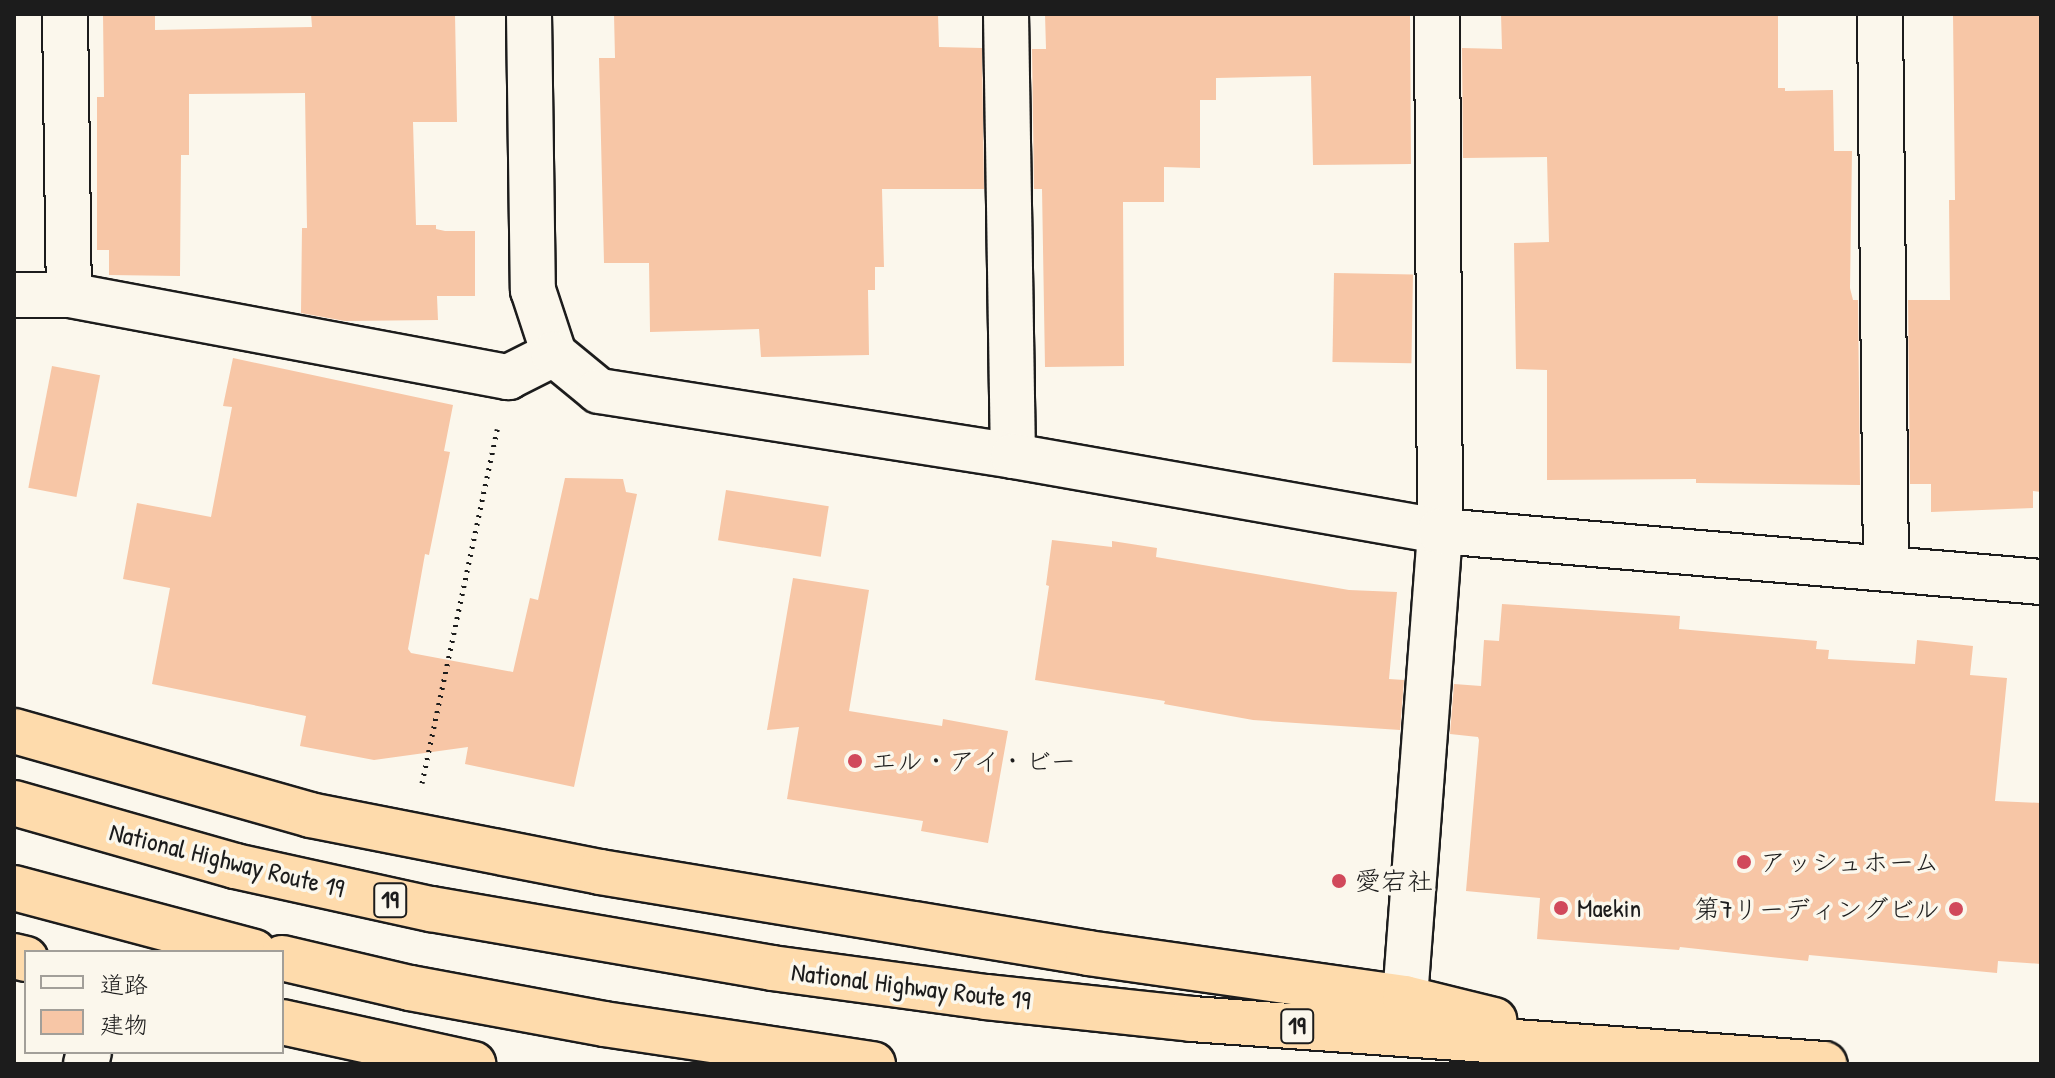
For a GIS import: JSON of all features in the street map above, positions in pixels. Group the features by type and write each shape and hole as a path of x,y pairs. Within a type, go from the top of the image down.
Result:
{"highway":[{"path":"14,731 310,815 785,904 1088,953 1405,998 1612,1049"},
{"name":"National Highway Route 19","path":"14,803 235,866 431,909 619,944 986,997 1192,1019 1824,1064"},
{"path":"14,888 246,950"},
{"path":"284,958 410,988 604,1024 873,1064"},
{"path":"284,1022 473,1064"}],"street":[{"path":"65,14 69,295"},
{"path":"529,14 533,290 554,354 599,391 1013,456 1440,531 2041,582"},
{"path":"1006,14 1013,456"},
{"path":"1405,998 1440,531 1437,14"},
{"path":"1880,14 1886,567"},
{"path":"14,295 69,295 508,377 554,354"}],"path":[{"path":"412,835 508,377"}],"building":[{"path":"103,14 155,14 155,30 312,27 311,14 455,14 457,122 413,122 416,225 436,225 436,229 445,231 475,231 475,296 437,296 438,320 345,321 301,313 302,228 307,228 305,93 189,94 189,155 181,155 180,276 109,275 109,250 97,250 97,97 104,97"},
{"path":"614,14 938,14 939,47 982,48 984,189 882,189 884,267 875,267 875,290 868,290 869,355 761,357 759,329 650,332 649,263 604,263 599,58 615,58"},
{"path":"1045,14 1410,14 1411,164 1313,165 1311,76 1216,78 1216,100 1200,100 1200,168 1164,167 1164,202 1123,202 1124,366 1045,367 1042,189 1034,189 1032,49 1046,49"},
{"path":"1501,14 1778,14 1778,88 1785,88 1785,91 1833,90 1834,151 1852,151 1850,288 1853,300 1858,300 1860,485 1696,483 1696,479 1547,480 1547,370 1516,369 1514,243 1549,242 1547,157 1463,158 1462,48 1502,49"},
{"path":"1953,14 2041,14 2041,492 2033,491 2033,508 1931,512 1931,484 1910,484 1908,300 1950,300 1949,200 1955,200"},
{"path":"1334,273 1413,274 1411,363 1332,362"},
{"path":"233,358 453,405 444,451 450,452 429,555 425,554 408,649 411,653 513,672 530,598 538,600 565,478 623,479 626,492 637,494 574,787 465,764 468,747 374,760 300,746 306,716 152,684 170,588 123,579 137,503 211,517 232,407 223,406"},
{"path":"52,366 100,375 76,497 28,488"},
{"path":"726,490 829,506 821,557 718,540"},
{"path":"1052,540 1112,547 1112,541 1157,548 1156,557 1349,590 1397,592 1389,679 1404,680 1400,730 1253,720 1164,704 1165,701 1035,680 1049,586 1046,585"},
{"path":"793,578 869,590 849,711 942,726 943,719 1008,731 988,843 921,831 923,821 787,799 799,727 767,730"},
{"path":"1502,604 1680,616 1679,629 1817,641 1816,649 1829,650 1828,659 1915,664 1917,640 1973,646 1970,675 2007,678 1995,801 2041,803 2041,964 1998,961 1997,973 1809,955 1808,961 1680,947 1679,950 1537,939 1540,898 1466,891 1479,740 1478,737 1450,734 1454,684 1481,686 1484,640 1499,641"}],"place":[{"name":"エル・アイ・ビー","path":"855,761"},
{"name":"アッシュホーム","path":"1744,862"},
{"name":"愛宕社","path":"1339,881"},
{"name":"Maekin","path":"1561,908"},
{"name":"第7リーディングビル","path":"1956,909"}]}
